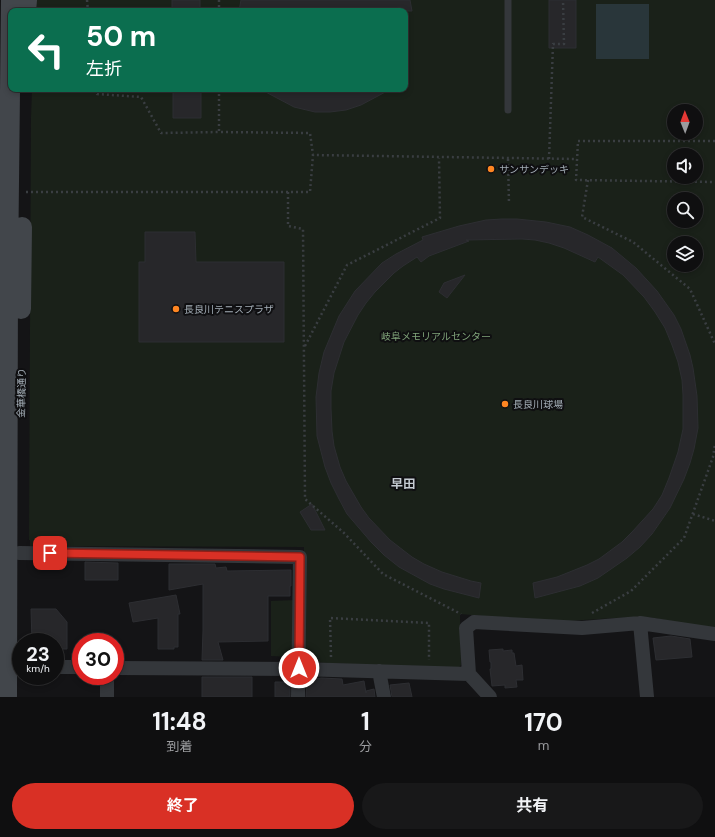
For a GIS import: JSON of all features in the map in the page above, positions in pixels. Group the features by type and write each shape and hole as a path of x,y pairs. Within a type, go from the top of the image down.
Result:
{"street":[{"name":"金華橋通り","path":"7,697 12,666 4,502 4,273 9,92"},
{"name":"金華橋通り","path":"14,633 19,553 24,92"},
{"path":"19,553 300,557 298,697"},
{"path":"490,697 469,674 466,628 474,622 582,628 640,623 715,634"},
{"path":"640,623 647,697"},
{"path":"124,668 299,668 469,674"},
{"path":"379,671 384,697"},
{"name":"金華橋通り","path":"16,685 19,697"},
{"path":"107,685 107,697"}],"lane":[{"path":"508,0 508,110"}],"path":[{"path":"550,159 553,44 564,44 563,0"},
{"path":"23,192 310,192 313,156 310,133 161,133 140,97 97,94 97,92"},
{"path":"219,92 219,132"},
{"path":"715,141 578,141 576,180 715,182"},
{"path":"313,156 577,159"},
{"path":"304,348 348,265 440,218 439,158"},
{"path":"508,158 509,204"},
{"path":"588,180 582,217 633,242 690,289 715,344"},
{"path":"288,192 288,226 303,229 305,499 344,533 383,574 460,614 468,614"},
{"path":"591,613 630,591 684,538 713,458 715,444"},
{"path":"693,514 715,521"},
{"path":"331,669 330,618 429,623 429,672"}],"green space":[{"name":"岐阜メモリアルセンター","path":"36,0 715,0 715,629 648,617 553,622 460,614 461,665 457,669 307,662 304,651 304,547 30,546 32,92 408,92 408,8 36,8"},
{"path":"296,600 295,653 291,657 271,656 271,601"}],"shaded area":[{"path":"596,4 649,4 649,59 596,59"}],"building":[{"path":"172,0 200,0 200,8 172,8"},
{"path":"241,0 410,0 412,11 408,11 408,8 240,8"},
{"path":"549,0 576,0 576,48 549,48"},
{"path":"173,92 201,92 201,118 173,118"},
{"path":"266,92 385,92 361,105 346,110 315,112 294,107"},
{"path":"502,219 546,222 570,227 612,248 636,268 657,291 674,315 681,329 690,355 697,396 698,428 690,463 670,508 652,534 627,558 598,578 580,586 535,598 533,583 557,577 599,559 622,542 632,532 653,509 662,495 678,452 683,429 683,395 682,380 678,362 665,328 655,312 644,297 623,275 598,257 595,262 549,243 522,239 466,240 469,241 429,256 421,262 417,257 394,273 366,303 344,342 334,373 331,391 331,408 334,446 346,481 369,518 390,540 412,557 424,564 442,572 481,583 479,598 430,584 399,567 371,542 347,514 339,499 325,467 317,436 316,397 319,373 324,352 339,316 355,291 382,263 423,240 422,237 459,226 486,220"},
{"path":"145,232 195,232 196,262 284,262 284,342 139,342 139,262 145,262"},
{"path":"465,275 447,298 439,292 444,283"},
{"path":"312,504 325,530 311,530 300,512"},
{"path":"85,562 118,563 118,580 85,580"},
{"path":"169,564 215,564 216,568 226,567 227,571 291,570 290,596 268,596 268,641 218,642 223,660 202,660 203,584 169,590"},
{"path":"176,595 180,614 178,614 178,647 174,647 174,649 158,649 158,618 133,622 129,603"},
{"path":"31,609 56,609 67,622 67,649 64,649 64,633 32,633"},
{"path":"671,636 690,639 692,657 656,660 653,638"},
{"path":"503,649 503,651 512,650 512,653 514,653 516,666 522,665 523,680 516,680 517,687 505,688 505,685 492,686 489,650"},
{"path":"202,677 252,677 252,697 202,697"},
{"path":"321,678 342,679 343,685 364,681 366,693 366,691 374,689 375,697 306,697 307,681"},
{"path":"275,682 290,682 290,697 275,697"},
{"path":"409,683 412,697 392,697 390,685"}],"place":[{"name":"サンサンデッキ","path":"491,169"},
{"name":"長良川テニスプラザ","path":"176,309"},
{"name":"長良川球場","path":"505,404"}],"district":[{"name":"早田","path":"403,484"}],"route":[{"path":"50,553 300,557 299,668"}]}
